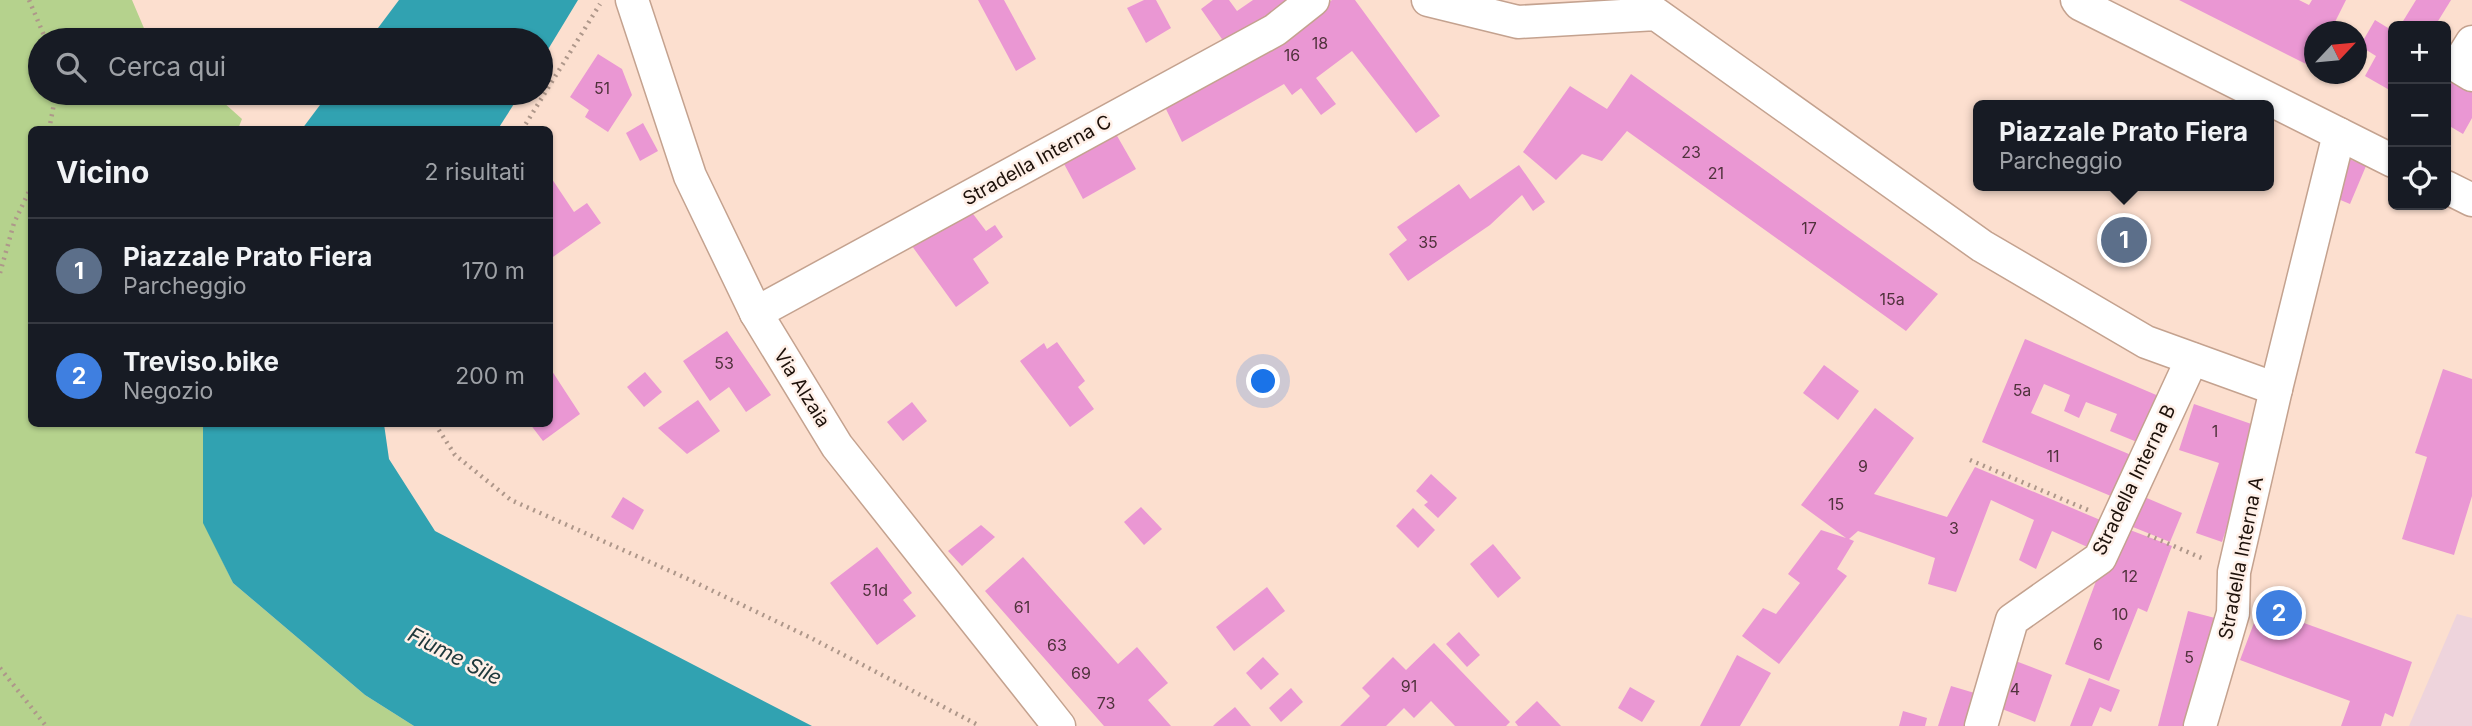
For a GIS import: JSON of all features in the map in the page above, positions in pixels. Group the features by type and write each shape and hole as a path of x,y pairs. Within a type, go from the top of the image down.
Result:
{"street":[{"name":"Via Alzaia","path":"632,0 690,176 756,313 837,446 1059,726"},
{"name":"Stradella Interna C","path":"756,313 1275,30 1313,0"},
{"path":"1429,0 1518,22 1656,14 1982,246 2146,342 2276,389"},
{"path":"2077,0 2080,4 2271,100"},
{"path":"2472,42 2457,66 2472,75"},
{"path":"2274,101 2388,158"},
{"name":"Stradella Interna A","path":"2200,726 2233,614 2234,572 2339,134"},
{"path":"2451,190 2472,200"},
{"name":"Stradella Interna B","path":"1981,726 2012,620 2100,558 2192,359"}],"path":[{"path":"29,0 41,28"},
{"path":"553,80 602,0"},
{"path":"50,126 54,105"},
{"path":"524,126 537,105"},
{"path":"0,273 14,223 28,193"},
{"path":"437,427 456,455 511,500 688,579 811,638 980,726"},
{"path":"0,668 46,726"}],"shaded area":[{"path":"2457,614 2472,618 2472,726 2409,726"}],"green space":[{"path":"0,0 132,0 144,28 28,28 28,105 226,105 242,119 239,126 28,126 28,427 203,427 204,523 233,583 365,695 414,726 0,726"}],"water":[{"path":"399,0 578,0 553,41 553,28 378,28"},
{"path":"320,105 513,105 500,126 304,126"},
{"name":"Fiume Sile","path":"203,427 384,427 389,459 435,531 812,726 414,726 365,695 233,583 203,523"}],"building":[{"path":"978,0 1004,0 1036,59 1016,71"},
{"path":"1144,0 1156,0 1171,28 1146,43 1127,8"},
{"path":"1213,0 1229,0 1237,11 1253,0 1304,0 1231,52 1201,9"},
{"path":"1332,0 1355,0 1440,116 1416,133 1352,51 1316,78 1336,104 1321,115 1301,88 1292,95 1284,84 1182,142 1164,105 1269,46"},
{"path":"2179,0 2299,0 2309,5 2312,0 2346,0 2336,21 2304,21 2304,63"},
{"path":"2416,0 2451,0 2438,21 2403,21"},
{"path":"2375,20 2388,28 2388,89 2367,77 2376,56 2367,50 2367,34"},
{"path":"598,54 622,69 632,95 608,132 585,117 589,110 570,97"},
{"path":"2451,73 2472,85 2472,118 2463,134 2451,127"},
{"path":"1631,74 1938,294 1906,331 1627,131 1602,161 1582,154 1556,180 1523,152 1570,86 1607,109"},
{"path":"643,123 658,151 640,161 626,133"},
{"path":"1116,134 1136,169 1083,199 1063,162"},
{"path":"2347,158 2366,166 2350,204 2331,196"},
{"path":"1519,165 1545,202 1533,211 1522,195 1490,225 1408,281 1389,254 1407,240 1397,227 1459,184 1470,199"},
{"path":"553,180 574,212 587,203 601,223 553,257"},
{"path":"967,206 986,231 995,225 1003,237 973,259 989,283 956,307 912,246"},
{"path":"727,331 771,395 746,412 729,387 710,401 683,361"},
{"path":"2025,339 2161,397 2142,444 2110,431 2117,414 2086,402 2079,418 2064,411 2070,395 2044,384 2031,413 2136,457 2118,499 1982,442"},
{"path":"1057,342 1085,381 1078,387 1094,409 1070,427 1020,361 1044,343 1047,349"},
{"path":"1824,365 1859,391 1838,420 1803,393"},
{"path":"2443,369 2472,379 2472,496 2454,555 2402,539 2427,457 2415,453"},
{"path":"645,372 662,392 644,407 627,387"},
{"path":"553,373 580,414 543,441 532,427 553,427"},
{"path":"698,400 720,431 687,454 658,428"},
{"path":"912,402 927,421 903,441 887,422"},
{"path":"2194,404 2260,427 2222,542 2196,533 2219,463 2179,450"},
{"path":"1875,408 1914,438 1874,494 1947,517 1975,467 2105,522 2094,550 2052,531 2036,569 2019,560 2034,520 1991,500 1956,592 1928,584 1935,558 1858,531 1849,539 1854,541 1837,569 1847,576 1779,664 1742,636 1763,608 1776,614 1800,583 1788,574 1821,530 1846,538 1801,505"},
{"path":"1431,474 1457,498 1438,518 1424,505 1428,502 1416,491"},
{"path":"2135,493 2182,513 2170,542 2123,523"},
{"path":"623,497 644,510 633,530 611,517"},
{"path":"1141,507 1162,529 1144,545 1124,522"},
{"path":"1413,508 1435,530 1418,548 1396,526"},
{"path":"981,525 995,537 962,566 948,551"},
{"path":"2117,525 2172,546 2147,612 2138,608 2109,681 2065,664"},
{"path":"1493,544 1521,578 1498,598 1470,564"},
{"path":"877,547 912,593 903,600 916,616 877,645 830,583"},
{"path":"1023,557 1118,664 1137,647 1168,683 1148,700 1171,726 1104,726 985,591"},
{"path":"1267,587 1285,611 1234,651 1216,627"},
{"path":"2260,607 2412,662 2393,717 2385,713 2381,726 2341,726 2350,701 2240,660"},
{"path":"2188,611 2215,618 2186,726 2158,726"},
{"path":"1459,632 1480,655 1467,667 1446,644"},
{"path":"1434,643 1510,722 1506,726 1455,726 1431,701 1414,718 1404,708 1386,726 1340,726 1370,696 1362,688 1393,657 1406,670"},
{"path":"1737,655 1771,673 1740,726 1700,726"},
{"path":"1263,657 1279,674 1261,690 1246,673"},
{"path":"2013,660 2052,675 2035,722 1997,707"},
{"path":"2089,678 2120,690 2111,712 2100,707 2092,726 2070,726"},
{"path":"1951,686 1978,694 1969,726 1938,726"},
{"path":"1630,687 1655,701 1642,722 1618,708"},
{"path":"1291,688 1303,702 1281,722 1269,708"},
{"path":"1537,701 1561,726 1518,726 1515,722"},
{"path":"1235,707 1251,726 1213,726 1216,723"},
{"path":"1903,711 1927,718 1925,726 1899,726"}],"place":[{"name":"Piazzale Prato Fiera","path":"2124,240"},
{"name":"Treviso.bike","path":"2279,613"}]}
